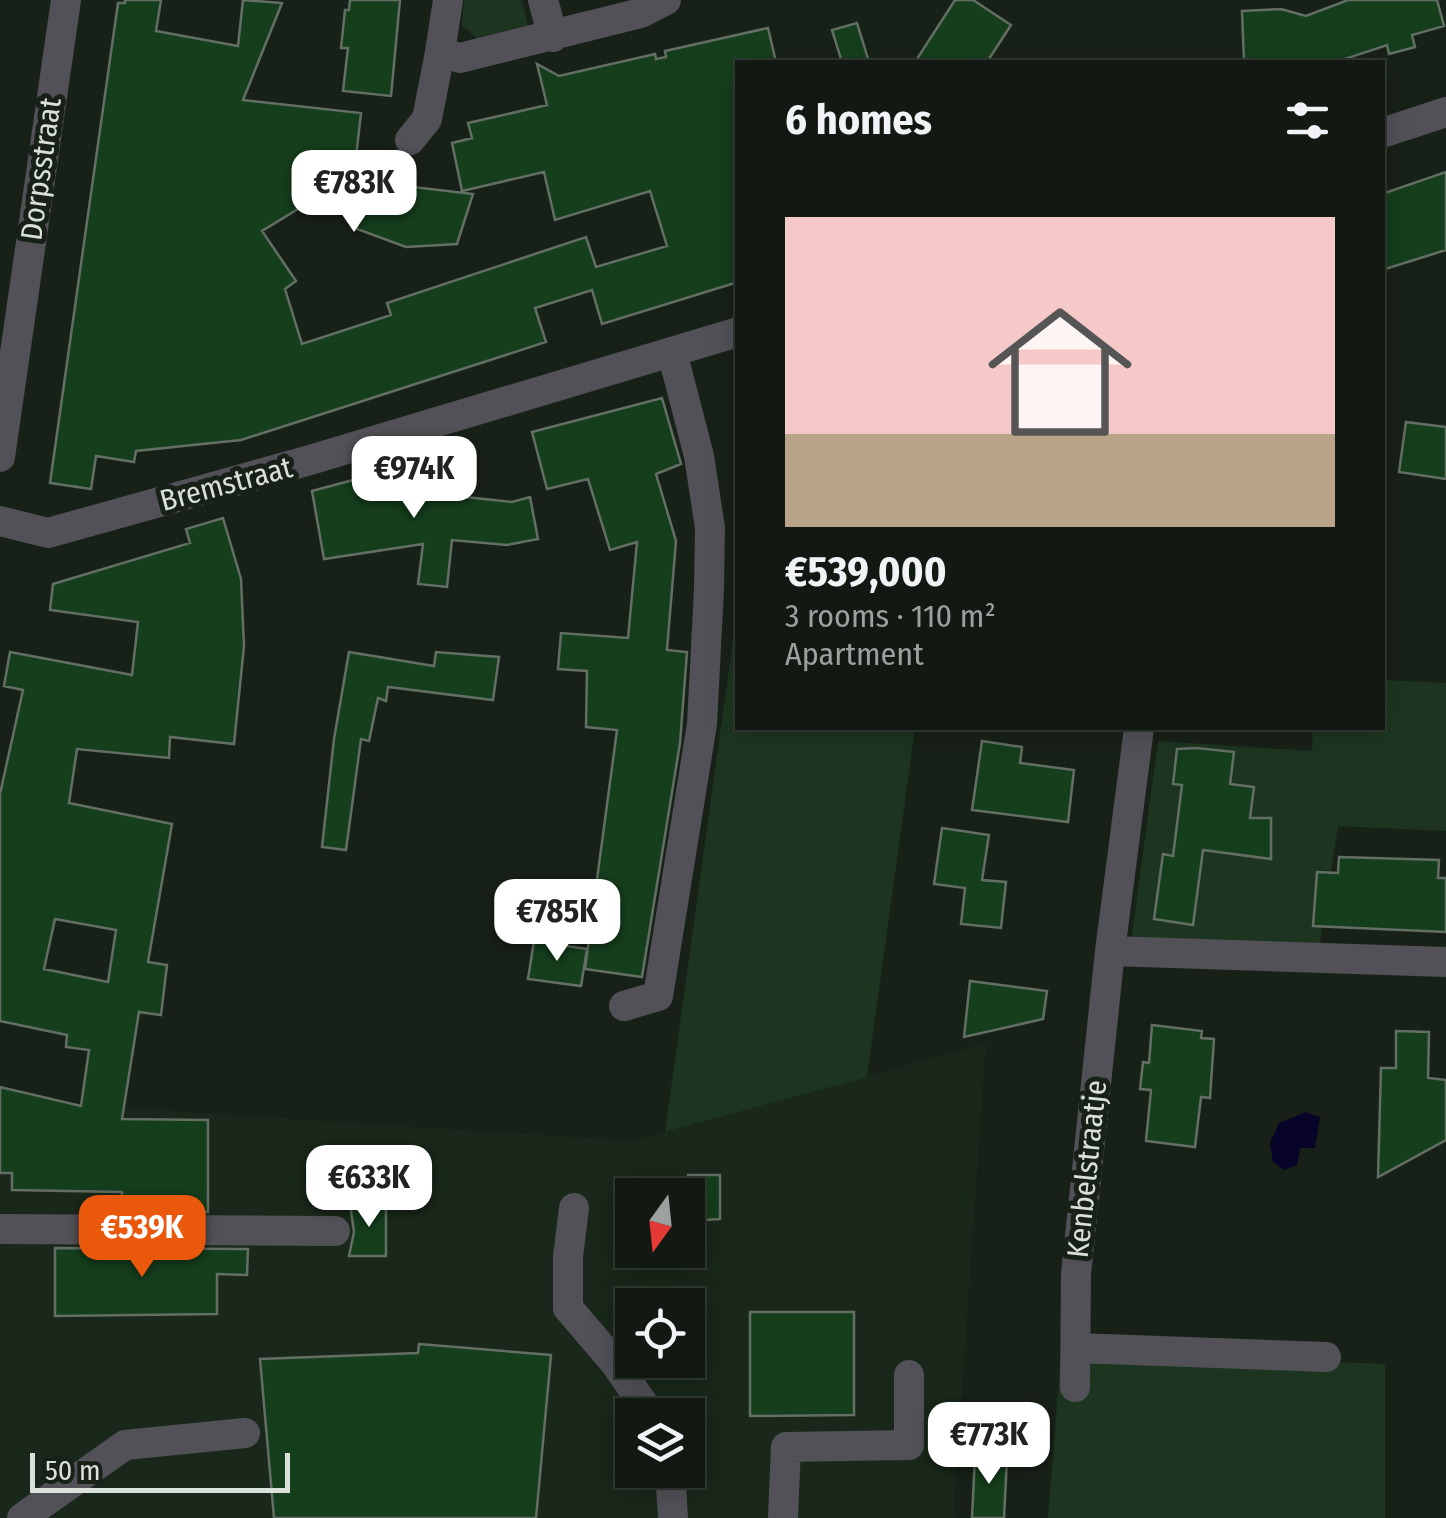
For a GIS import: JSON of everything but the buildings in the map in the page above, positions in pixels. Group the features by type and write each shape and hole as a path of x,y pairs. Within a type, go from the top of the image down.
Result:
{"street":[{"name":"Dorpsstraat","path":"0,457 66,0"},
{"path":"410,140 426,119 448,0"},
{"path":"542,0 553,37"},
{"path":"440,52 460,58 553,37 641,13 666,0"},
{"path":"1385,132 1446,112"},
{"name":"Bremstraat","path":"0,521 48,533 329,455 735,333"},
{"path":"624,1006 658,996 702,724 710,528 699,456 672,352"},
{"name":"Kenbelstraatje","path":"1075,1387 1076,1274 1110,951 1139,730"},
{"path":"1110,951 1446,962"},
{"path":"574,1208 568,1257 568,1308 639,1398"},
{"path":"0,1228 335,1231"},
{"path":"1076,1348 1326,1357"},
{"path":"783,1518 786,1447 909,1445 909,1374"},
{"path":"22,1518 125,1444 245,1433"},
{"path":"671,1488 672,1518"}],"shaded area":[{"path":"464,0 522,0 528,27 478,39 462,26"},
{"path":"735,625 735,730 915,730 867,1077 665,1132"},
{"path":"1385,680 1446,683 1446,831 1338,826 1319,949 1131,942 1158,741 1312,751 1313,730 1385,730"},
{"path":"986,1043 953,1518 0,1518 0,1100 634,1141"},
{"path":"1306,1112 1320,1117 1315,1148 1300,1148 1297,1165 1284,1170 1273,1162 1270,1143 1279,1123"},
{"path":"1061,1351 1385,1364 1385,1518 1048,1518"}]}
